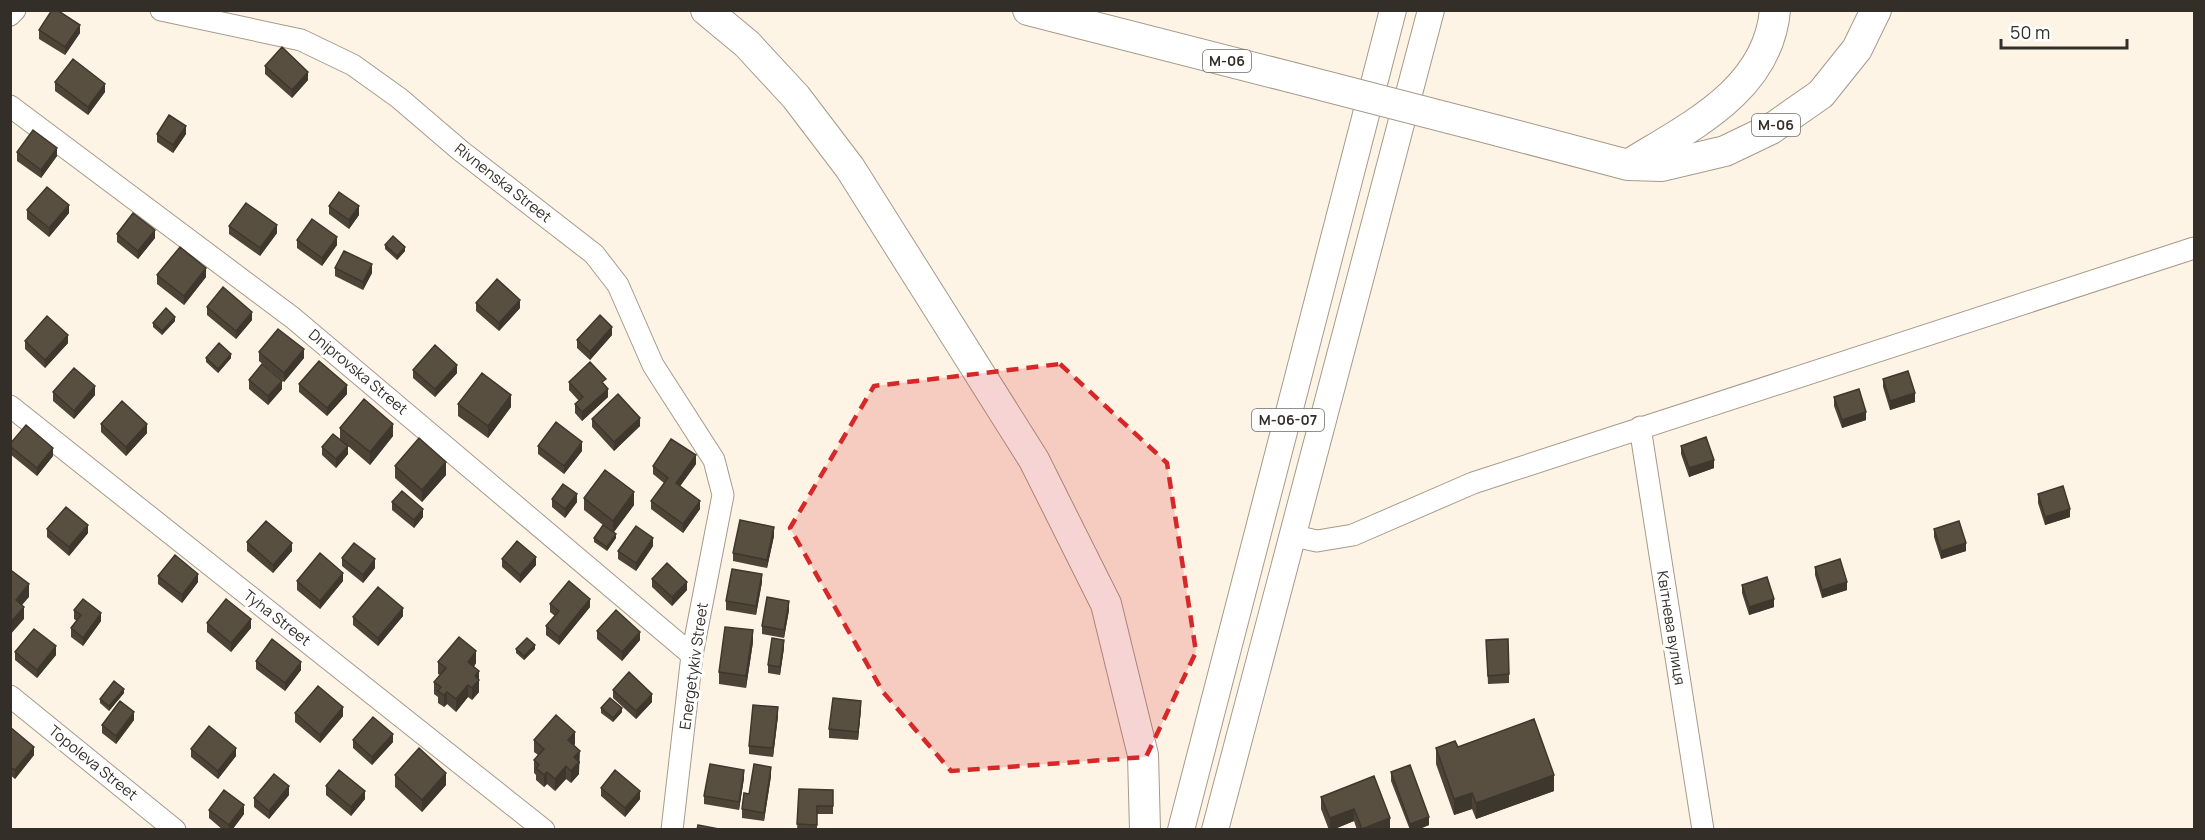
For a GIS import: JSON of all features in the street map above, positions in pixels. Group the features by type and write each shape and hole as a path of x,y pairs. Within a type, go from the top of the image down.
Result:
{"highway":[{"path":"706,10 747,44 796,97 850,168 1034,460 1106,604 1143,755 1145,830"},
{"name":"М-06","path":"1028,10 1628,165 1662,166 1725,151 1771,129 1821,94 1857,49 1876,10"},
{"path":"1628,165 1705,118 1740,88 1761,58 1775,10"}],"main road":[{"name":"М-06-07","path":"1181,830 1393,10"},
{"name":"М-06-07","path":"1215,830 1431,10"}],"street":[{"path":"10,15 15,10"},
{"name":"Rivnenska Street","path":"161,10 301,40 353,65 399,98 461,151 594,254 618,285 653,365 714,460 723,499"},
{"name":"Dniprovska Street","path":"10,106 293,318 692,655"},
{"path":"1294,536 1317,541 1353,535 1473,483 2194,248"},
{"name":"Tyha Street","path":"10,406 544,830"},
{"name":"Квітнева вулиця","path":"1640,427 1703,830"},
{"name":"Energetykiv Street","path":"672,830 692,655 723,499"},
{"name":"Topoleva Street","path":"10,696 175,830"}],"highlighted area":[{"path":"1060,364 1167,463 1196,652 1146,757 951,771 883,692 790,528 874,386"}],"building":[{"path":"52,10 57,10 80,25 65,47 39,30"},
{"path":"282,47 308,72 292,90 265,66"},
{"path":"73,59 105,84 88,107 55,82"},
{"path":"169,115 186,126 173,145 157,134"},
{"path":"33,130 57,148 41,170 17,152"},
{"path":"47,187 69,205 49,228 27,210"},
{"path":"339,192 359,206 349,220 329,206"},
{"path":"246,203 277,225 260,248 229,226"},
{"path":"133,213 155,230 138,251 117,234"},
{"path":"312,219 337,237 322,258 297,240"},
{"path":"393,236 405,247 397,256 385,245"},
{"path":"180,247 206,268 184,296 157,275"},
{"path":"344,251 372,264 363,282 335,268"},
{"path":"497,279 520,300 499,323 476,303"},
{"path":"223,287 252,312 236,331 207,307"},
{"path":"166,308 175,317 162,331 153,323"},
{"path":"600,315 612,327 590,352 577,340"},
{"path":"47,316 68,335 45,360 25,341"},
{"path":"278,329 304,349 284,373 259,352"},
{"path":"219,343 231,354 218,369 206,358"},
{"path":"435,345 457,365 435,389 413,370"},
{"path":"319,361 347,385 327,408 299,384"},
{"path":"590,362 606,379 602,382 608,389 582,412 575,404 583,397 569,382"},
{"path":"262,364 282,381 268,396 249,380"},
{"path":"74,368 95,386 74,411 53,392"},
{"path":"1908,371 1915,393 1890,401 1883,379"},
{"path":"482,373 511,395 488,426 458,404"},
{"path":"1859,389 1866,412 1842,420 1834,397"},
{"path":"618,394 640,418 614,442 592,419"},
{"path":"364,399 393,424 370,452 340,428"},
{"path":"122,401 147,424 126,447 101,424"},
{"path":"556,422 582,442 564,466 538,446"},
{"path":"26,425 53,448 37,468 10,446"},
{"path":"333,434 348,446 336,459 322,447"},
{"path":"1706,437 1714,460 1689,468 1681,446"},
{"path":"419,438 446,462 422,490 395,466"},
{"path":"671,439 696,455 676,483 700,501 683,524 651,501 668,478 653,466"},
{"path":"605,470 634,492 613,521 584,498"},
{"path":"563,484 577,494 565,509 552,499"},
{"path":"2063,486 2070,509 2045,517 2038,494"},
{"path":"402,491 423,509 414,520 392,502"},
{"path":"66,507 88,525 69,547 47,529"},
{"path":"740,520 774,527 767,560 733,553"},
{"path":"266,521 292,543 273,565 247,542"},
{"path":"1959,521 1966,543 1941,551 1934,529"},
{"path":"603,525 616,534 607,547 594,538"},
{"path":"636,526 653,538 636,563 618,551"},
{"path":"517,541 536,557 520,575 502,559"},
{"path":"354,543 375,559 363,575 342,558"},
{"path":"320,553 343,573 320,601 297,581"},
{"path":"175,555 198,574 182,595 158,576"},
{"path":"1840,559 1847,582 1822,590 1815,567"},
{"path":"667,563 687,582 672,597 652,579"},
{"path":"732,569 762,574 756,606 726,601"},
{"path":"12,571 29,584 16,600 24,607 10,623 10,573"},
{"path":"1767,577 1774,599 1749,607 1742,585"},
{"path":"569,581 590,599 559,637 546,626 559,611 550,604"},
{"path":"378,587 403,608 378,638 353,617"},
{"path":"767,597 789,601 784,630 762,626"},
{"path":"83,599 101,613 83,638 71,628 81,615 74,610"},
{"path":"226,599 251,619 231,643 207,623"},
{"path":"616,610 640,632 622,652 597,631"},
{"path":"725,627 753,630 746,676 719,672"},
{"path":"34,629 56,646 37,670 15,652"},
{"path":"459,637 476,651 468,662 479,671 475,676 479,680 472,688 468,685 456,699 447,692 444,695 438,691 441,687 434,682 446,668 438,662"},
{"path":"527,638 535,645 524,656 516,649"},
{"path":"772,638 784,640 780,667 768,665"},
{"path":"272,639 301,662 285,683 256,661"},
{"path":"1508,639 1509,674 1488,676 1486,640"},
{"path":"629,672 652,694 636,711 613,690"},
{"path":"114,681 124,689 109,706 100,699"},
{"path":"318,686 343,707 320,735 295,713"},
{"path":"610,698 622,708 613,718 601,708"},
{"path":"833,698 861,701 858,732 829,729"},
{"path":"120,701 134,712 116,736 102,725"},
{"path":"753,705 778,707 773,748 749,746"},
{"path":"556,715 575,732 568,740 580,751 574,757 579,762 571,771 566,766 555,779 547,772 544,775 536,768 539,765 534,760 544,749 534,740"},
{"path":"373,717 393,734 372,757 353,740"},
{"path":"1534,719 1554,775 1476,803 1472,793 1454,799 1436,748 1455,741 1458,747"},
{"path":"209,726 236,748 218,771 191,749"},
{"path":"10,727 34,747 15,770 10,767"},
{"path":"419,748 446,773 422,800 395,775"},
{"path":"710,764 744,770 739,802 704,796"},
{"path":"754,764 771,767 764,813 742,809 744,793 749,794"},
{"path":"1410,765 1429,817 1410,824 1391,772"},
{"path":"339,770 365,791 351,807 326,786"},
{"path":"615,770 640,791 625,808 601,788"},
{"path":"274,774 289,786 269,811 254,798"},
{"path":"1374,776 1390,818 1362,829 1354,809 1330,818 1321,797"},
{"path":"799,789 833,790 833,806 817,806 817,825 797,824"},
{"path":"224,790 244,805 229,825 209,810"},
{"path":"698,825 724,830 697,830"}]}
